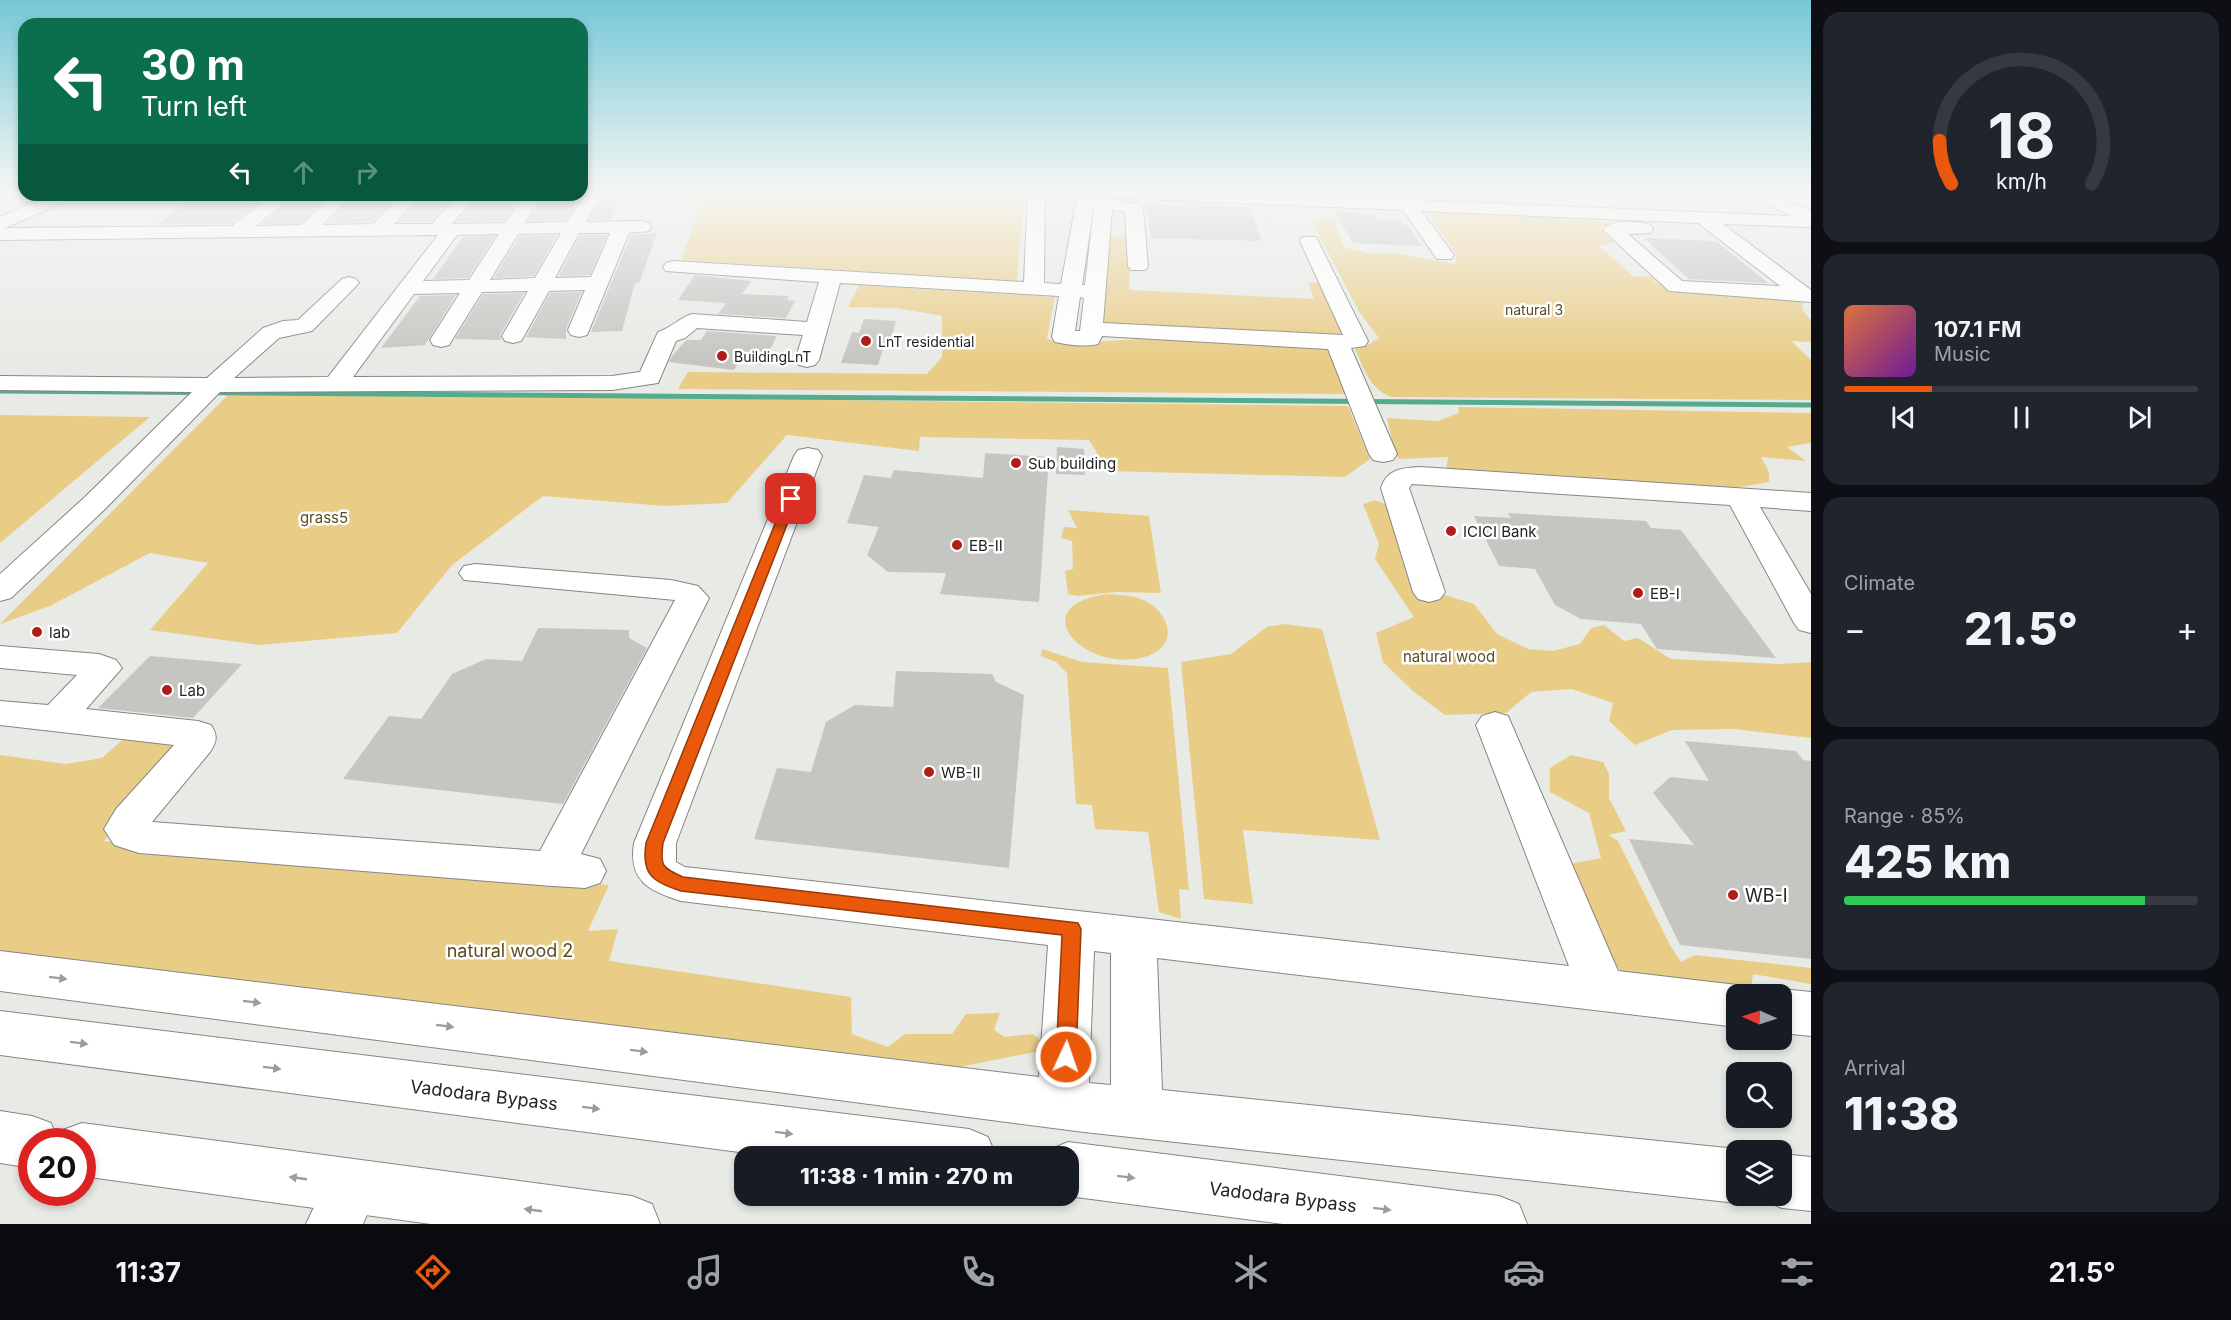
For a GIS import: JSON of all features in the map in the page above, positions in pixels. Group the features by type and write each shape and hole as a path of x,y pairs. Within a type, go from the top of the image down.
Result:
{"main road":[{"path":"335,386 409,288 433,247"},
{"path":"441,340 499,247"},
{"path":"513,336 562,247"},
{"path":"579,330 599,283 620,247"},
{"path":"1035,247 1035,289"},
{"path":"1085,247 1071,291 1063,337 1090,339 1100,247"},
{"path":"1137,247 1138,266"},
{"path":"1091,329 1335,344 1358,339 1313,247"},
{"path":"1438,247 1444,255"},
{"path":"1631,247 1676,287 1808,295"},
{"path":"1745,247 1808,295"},
{"path":"673,267 1095,292"},
{"path":"807,360 831,277"},
{"path":"0,591 95,503 212,386 271,333 283,328 304,326 349,283"},
{"path":"409,288 599,283"},
{"path":"0,383 335,386 612,383 649,378 666,337 677,333 692,321 816,329"},
{"path":"1335,344 1339,347 1383,454"},
{"path":"808,456 655,843 652,861 660,875 681,884 1726,1005"},
{"path":"1429,592 1395,488 1397,481 1405,476 1420,475 1811,502"},
{"path":"1751,498 1811,582"},
{"path":"1751,498 1811,623"},
{"path":"2,713 198,734 197,743 130,820 125,829 129,834 139,837 569,870 693,598 687,593 671,590 475,573"},
{"path":"0,657 99,665 104,668 57,718"},
{"path":"1495,725 1602,990"},
{"path":"1064,1104 1072,929"},
{"path":"1134,936 1137,1112"},
{"path":"0,971 1064,1104 1726,1175"},
{"path":"1792,1012 1811,1014"},
{"name":"Vadodara Bypass","path":"0,1033 890,1146"},
{"path":"0,1137 18,1140"},
{"path":"96,1152 343,1205 632,1224"},
{"name":"Vadodara Bypass","path":"1079,1170 1499,1224"},
{"path":"1792,1182 1811,1184"}],"green space":[{"path":"686,247 1020,247 1017,281 682,260"},
{"path":"1107,247 1131,247 1129,290 1314,299 1308,283 1322,282 1350,340 1100,325"},
{"name":"natural 3","path":"1325,247 1344,247 1367,253 1393,253 1455,264 1457,255 1451,247 1600,247 1634,277 1652,276 1655,282 1674,291 1790,297 1802,303 1803,311 1811,320 1811,342 1791,341 1811,360 1811,400 1391,397 1377,389 1372,383 1355,349 1366,346 1379,338 1360,313"},
{"path":"859,285 1055,297 1047,338 1061,344 1154,338 1329,348 1346,394 678,389 688,372 927,374 942,357 942,316 897,308 848,307"},
{"name":"grass5","path":"230,393 1348,406 1370,459 1345,477 1108,471 1089,440 920,437 919,451 787,435 727,503 664,506 543,496 452,565 397,633 259,645 150,630 208,563 150,553 50,606 0,624"},
{"path":"1458,407 1811,413 1811,443 1787,447 1806,461 1761,457 1769,472 1769,482 1734,488 1481,470 1446,470 1448,457 1399,459 1394,451 1387,418 1438,421 1459,413"},
{"path":"0,415 150,417 0,543"},
{"name":"natural wood","path":"1375,500 1395,508 1437,598 1445,595 1474,604 1497,634 1528,649 1553,651 1580,644 1591,628 1604,625 1624,641 1638,638 1671,659 1778,664 1811,662 1811,738 1734,729 1672,730 1635,745 1609,721 1613,703 1572,689 1531,692 1506,713 1445,715 1414,692 1383,662 1376,633 1414,617 1375,559 1379,544 1363,504"},
{"path":"1068,510 1149,516 1161,593 1116,592 1077,596 1068,594 1065,571 1073,569 1072,541 1061,538 1064,527 1077,528"},
{"path":"1107,594 1135,597 1156,609 1167,627 1167,637 1163,646 1155,653 1141,658 1119,659 1099,655 1082,647 1070,635 1065,623 1069,611 1082,601"},
{"path":"1284,624 1322,629 1380,840 1243,830 1253,904 1204,899 1181,662 1231,654 1267,627"},
{"path":"1042,649 1082,662 1168,668 1189,890 1179,889 1181,919 1159,912 1148,832 1095,829 1092,805 1076,804 1067,673 1056,662 1041,656"},
{"name":"natural wood 2","path":"129,734 185,741 104,841 192,853 609,885 588,931 618,929 609,961 851,997 852,1034 888,1047 905,1034 952,1034 966,1014 1000,1013 994,1030 1005,1037 1033,1034 1050,1049 944,1070 0,962 0,755 66,764 102,758"},
{"path":"1571,755 1603,762 1609,774 1609,798 1626,831 1609,835 1618,841 1670,945 1681,962 1695,955 1811,968 1811,984 1753,974 1752,984 1726,984 1726,987 1630,981 1613,962 1570,864 1601,858 1589,813 1550,792 1550,768"}],"building":[{"path":"456,247 488,247 468,278 433,279"},
{"path":"512,247 550,247 534,276 494,278"},
{"path":"574,247 602,247 590,275 559,276"},
{"path":"626,247 652,247 639,283 635,283 622,331 591,332"},
{"path":"1654,247 1724,247 1768,283 1689,279"},
{"path":"695,275 751,281 742,294 789,296 787,300 795,301 786,318 718,314 726,303 678,300"},
{"path":"582,292 566,329 566,339 526,337 550,293"},
{"path":"524,293 500,335 501,340 455,339 483,294"},
{"path":"456,295 425,345 381,348 420,296"},
{"name":"LnT residential","path":"864,319 896,321 889,346 884,346 878,365 841,363 852,332 859,333"},
{"path":"707,331 777,336 762,365 739,362 734,370 669,362 686,340 701,340"},
{"path":"1057,447 1084,449 1085,475 1056,474"},
{"name":"EB-II","path":"985,453 1049,457 1039,602 940,594 946,573 888,572 867,555 879,527 847,523 864,475 891,478 894,470 983,478"},
{"name":"EB-I","path":"1508,513 1646,521 1651,528 1681,530 1776,658 1657,649 1641,624 1581,619 1555,605 1535,569 1499,566 1474,516 1511,518"},
{"path":"538,628 629,630 629,638 647,648 563,804 343,779 389,716 421,719 452,674 486,659 522,661"},
{"name":"Lab","path":"150,656 242,664 193,718 98,708"},
{"name":"WB-II","path":"896,671 992,674 996,682 1024,695 1009,868 754,839 777,768 811,772 826,722 855,705 893,707"},
{"name":"WB-I","path":"1685,741 1796,751 1803,760 1811,761 1811,959 1680,945 1629,839 1694,845 1653,793 1670,777 1709,781"}],"waterway":[{"path":"0,391 1811,405"}],"place":[{"name":"LnT residential","path":"866,341"},
{"name":"BuildingLnT","path":"722,356"},
{"name":"Sub building","path":"1016,463"},
{"name":"ICICI Bank","path":"1451,531"},
{"name":"EB-II","path":"957,545"},
{"name":"EB-I","path":"1638,593"},
{"name":"lab","path":"37,632"},
{"name":"Lab","path":"167,690"},
{"name":"WB-II","path":"929,772"},
{"name":"WB-I","path":"1733,895"}],"route":[{"path":"791,499 655,843 652,861 660,875 681,884 1072,929 1066,1057"}]}
